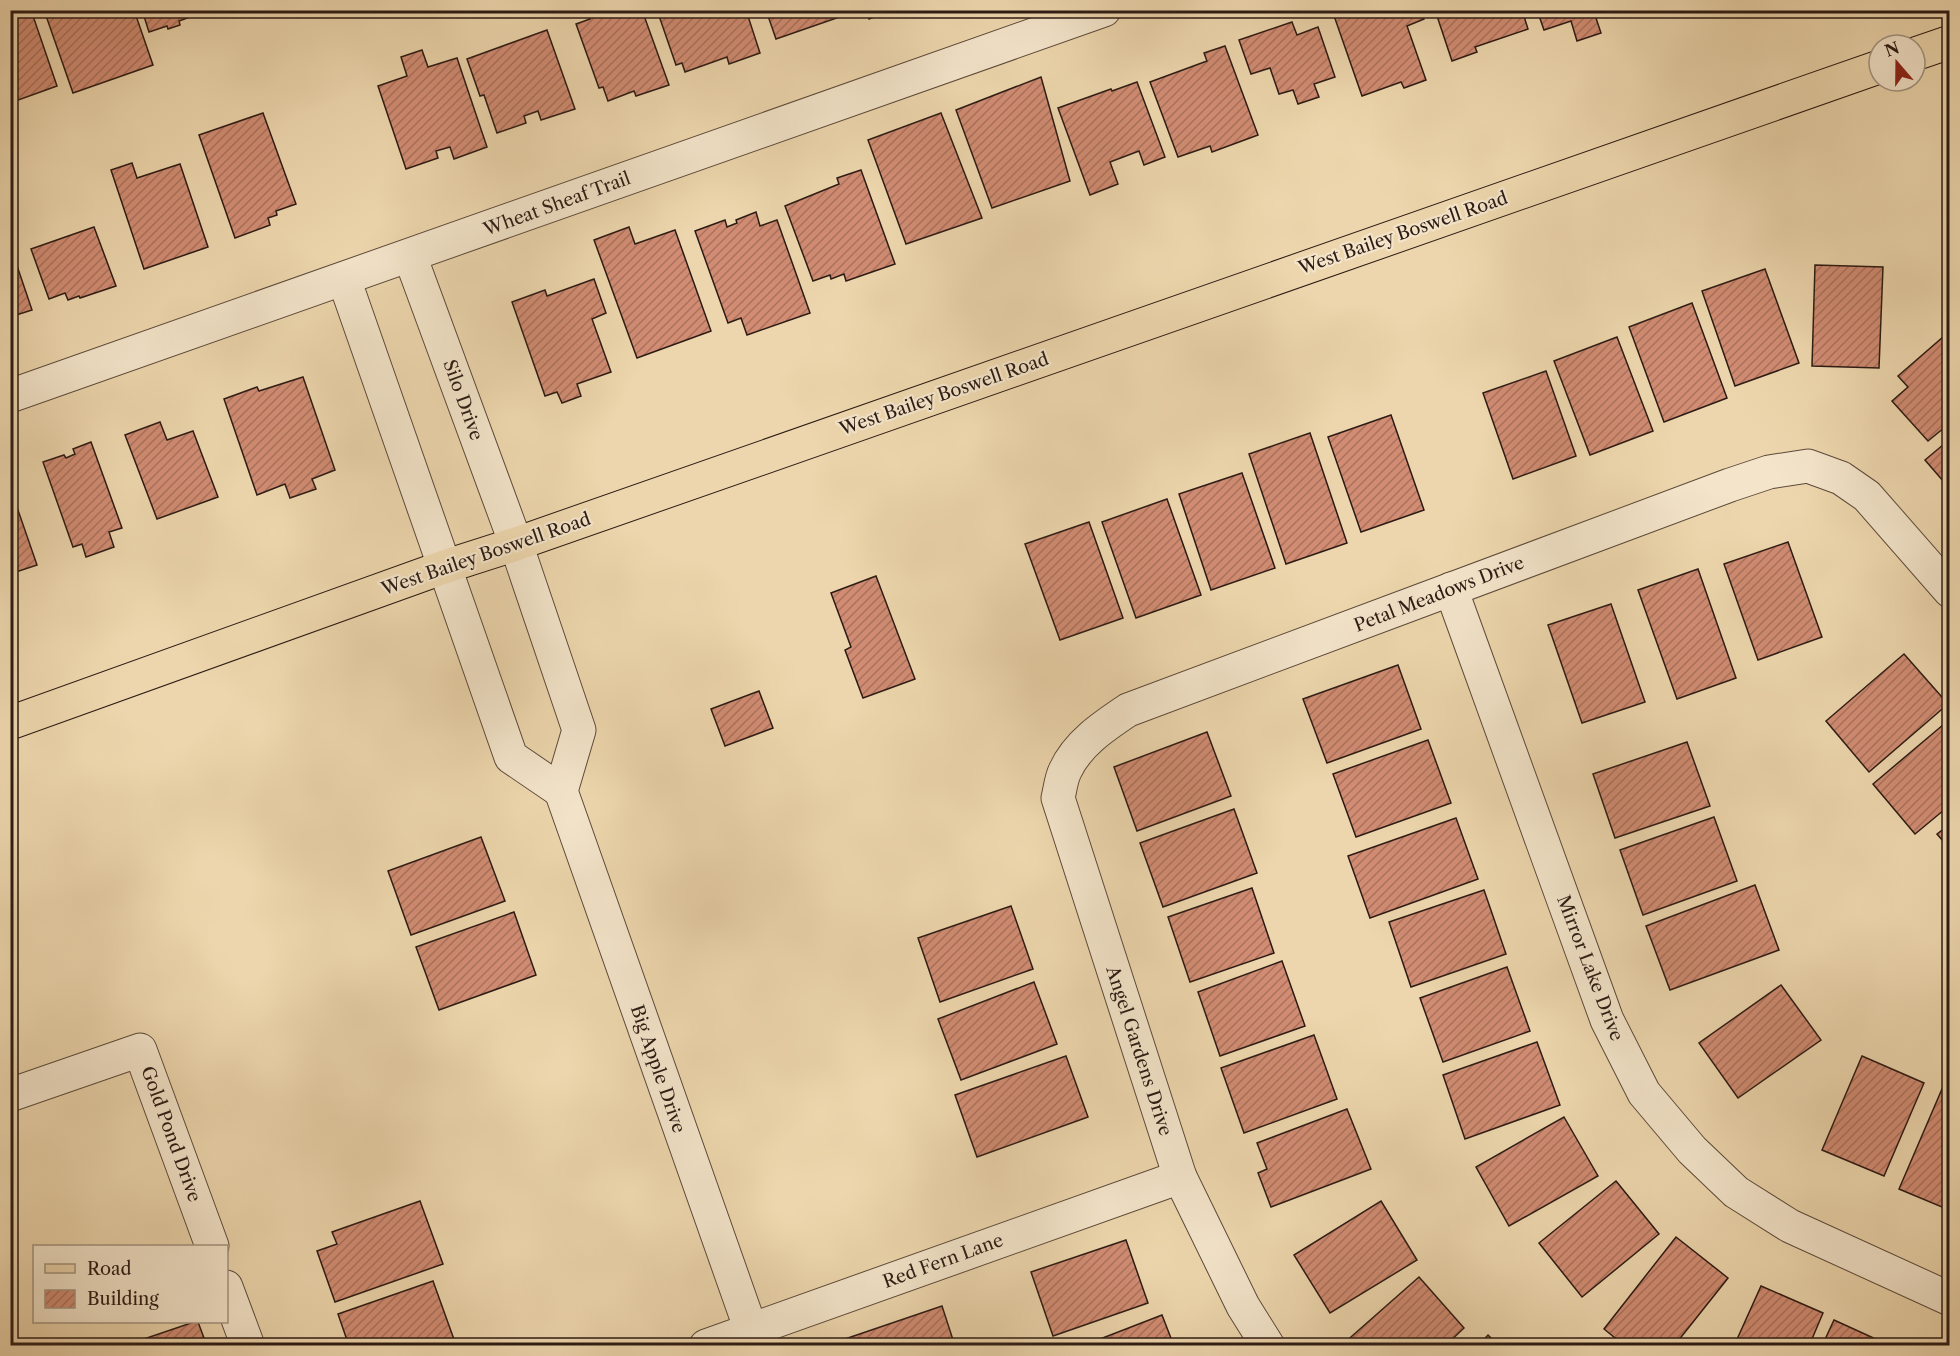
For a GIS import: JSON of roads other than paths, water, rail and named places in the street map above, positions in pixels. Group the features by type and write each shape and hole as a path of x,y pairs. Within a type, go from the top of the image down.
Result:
{"main road":[{"path":"1927,50 1950,42"},
{"name":"West Bailey Boswell Road","path":"10,723 444,567 516,544 1867,71"}],"street":[{"name":"Wheat Sheaf Trail","path":"10,396 1104,10"},
{"name":"Silo Drive","path":"410,256 516,544"},
{"path":"344,279 511,757 561,791 579,730 516,544"},
{"name":"Petal Meadows Drive","path":"1081,747 1103,727 1128,710 1770,472 1808,466 1841,478 1867,496 1950,591"},
{"name":"Mirror Lake Drive","path":"1451,589 1607,1020 1644,1093 1692,1150 1736,1192 1790,1226 1950,1299"},
{"name":"Angel Gardens Drive","path":"1081,747 1065,771 1058,798 1180,1177 1243,1306 1268,1346"},
{"name":"Big Apple Drive","path":"561,791 754,1338"},
{"name":"Gold Pond Drive","path":"10,1095 140,1050 212,1245"},
{"name":"Red Fern Lane","path":"706,1346 754,1338 1180,1177"},
{"path":"228,1292 248,1346"}]}
